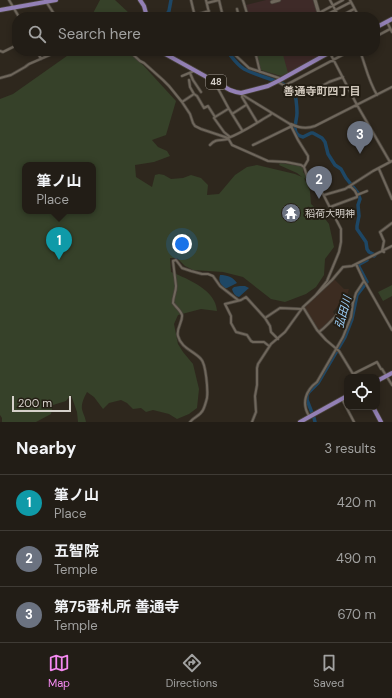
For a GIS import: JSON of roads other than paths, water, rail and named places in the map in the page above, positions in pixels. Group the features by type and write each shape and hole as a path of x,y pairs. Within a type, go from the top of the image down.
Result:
{"main road":[{"path":"0,10 56,0"},
{"path":"140,0 146,12"},
{"path":"380,26 392,19"},
{"name":"48","path":"169,56 230,90 241,94 268,86 322,56"},
{"path":"380,379 392,373"},
{"path":"300,422 342,399"},
{"path":"375,410 381,422"}],"street":[{"path":"9,0 16,12"},
{"path":"191,0 194,12"},
{"path":"206,0 209,11"},
{"path":"207,3 219,0 222,12"},
{"path":"244,0 246,12"},
{"path":"272,2 279,0"},
{"path":"316,0 319,12"},
{"path":"330,0 336,10"},
{"path":"325,12 343,0"},
{"path":"46,1 53,12"},
{"path":"331,12 350,1 356,12"},
{"path":"349,12 355,9"},
{"path":"380,35 391,30 387,22"},
{"path":"0,52 12,48"},
{"path":"0,78 11,75 29,64 48,56"},
{"path":"136,56 163,80 182,102 190,114 195,126 229,138"},
{"path":"236,56 249,68 279,78 284,86 290,89"},
{"path":"256,56 260,72"},
{"path":"324,195 338,192 391,162 357,105 333,56"},
{"path":"284,86 341,56"},
{"path":"362,56 367,76 377,95"},
{"path":"182,76 195,71"},
{"path":"190,73 192,80 200,92"},
{"path":"304,96 329,82 343,77"},
{"path":"189,80 190,87 194,94 197,96 204,108 208,106 232,145 268,161 301,165 304,167 307,176 316,184 324,195 341,229 341,242 339,252 327,280 315,296"},
{"path":"214,81 220,95 242,130"},
{"path":"241,94 293,126 306,128 311,127 392,87"},
{"path":"182,102 194,94"},
{"path":"241,94 257,122"},
{"path":"232,114 246,105"},
{"path":"215,117 228,109"},
{"path":"210,145 213,141 220,141 229,138 272,113"},
{"path":"253,145 293,126"},
{"path":"293,126 298,140 308,156 308,160 304,167"},
{"path":"379,168 392,199"},
{"path":"351,185 358,194"},
{"path":"330,208 356,197 358,194 367,190"},
{"path":"383,251 384,241 380,232 392,223"},
{"path":"252,422 256,412 255,396 257,385 257,368 269,346 285,332 302,308 332,280 343,267 352,266 392,246"},
{"path":"190,422 200,415 203,410 206,400 207,387 203,361 197,355 186,349 178,335 182,316 180,311 173,303 176,286 173,261 176,260 182,268 213,276 220,286 238,300"},
{"path":"356,264 392,330"},
{"path":"312,416 307,413 305,405 306,396 311,386 317,382 337,350 348,327 356,293 365,282"},
{"path":"269,346 264,342 253,342 247,335 236,332 231,323 231,316 225,304 241,300 246,297 265,318 270,326 271,332 278,339"},
{"path":"319,332 327,326 347,303 353,303"},
{"path":"265,318 280,308 302,308"},
{"path":"302,308 319,332 337,350 353,374 377,362 392,385"},
{"path":"342,399 354,422"}],"water":[{"path":"220,275 230,277 237,283 225,288 220,283"},
{"path":"240,286 249,288 239,297 234,294 232,289"}],"waterway":[{"name":"弘田川","path":"168,12 171,0"},
{"name":"弘田川","path":"231,56 244,69 293,89 297,104 295,130 303,137 313,133 322,138 325,142 328,154 335,165 341,169 358,193 360,199 358,205 359,216 357,229 366,242 367,249 375,255 374,256"},
{"name":"弘田川","path":"315,422 307,400 307,395 318,383 345,337 352,319 357,295 367,282 358,265 367,260"}],"place":[{"name":"第75番札所 善通寺","path":"360,154"},
{"name":"五智院","path":"319,199"},
{"name":"稻荷大明神","path":"291,213"},
{"name":"筆ノ山","path":"59,260"}],"district":[{"name":"善通寺町四丁目","path":"322,91"}]}
